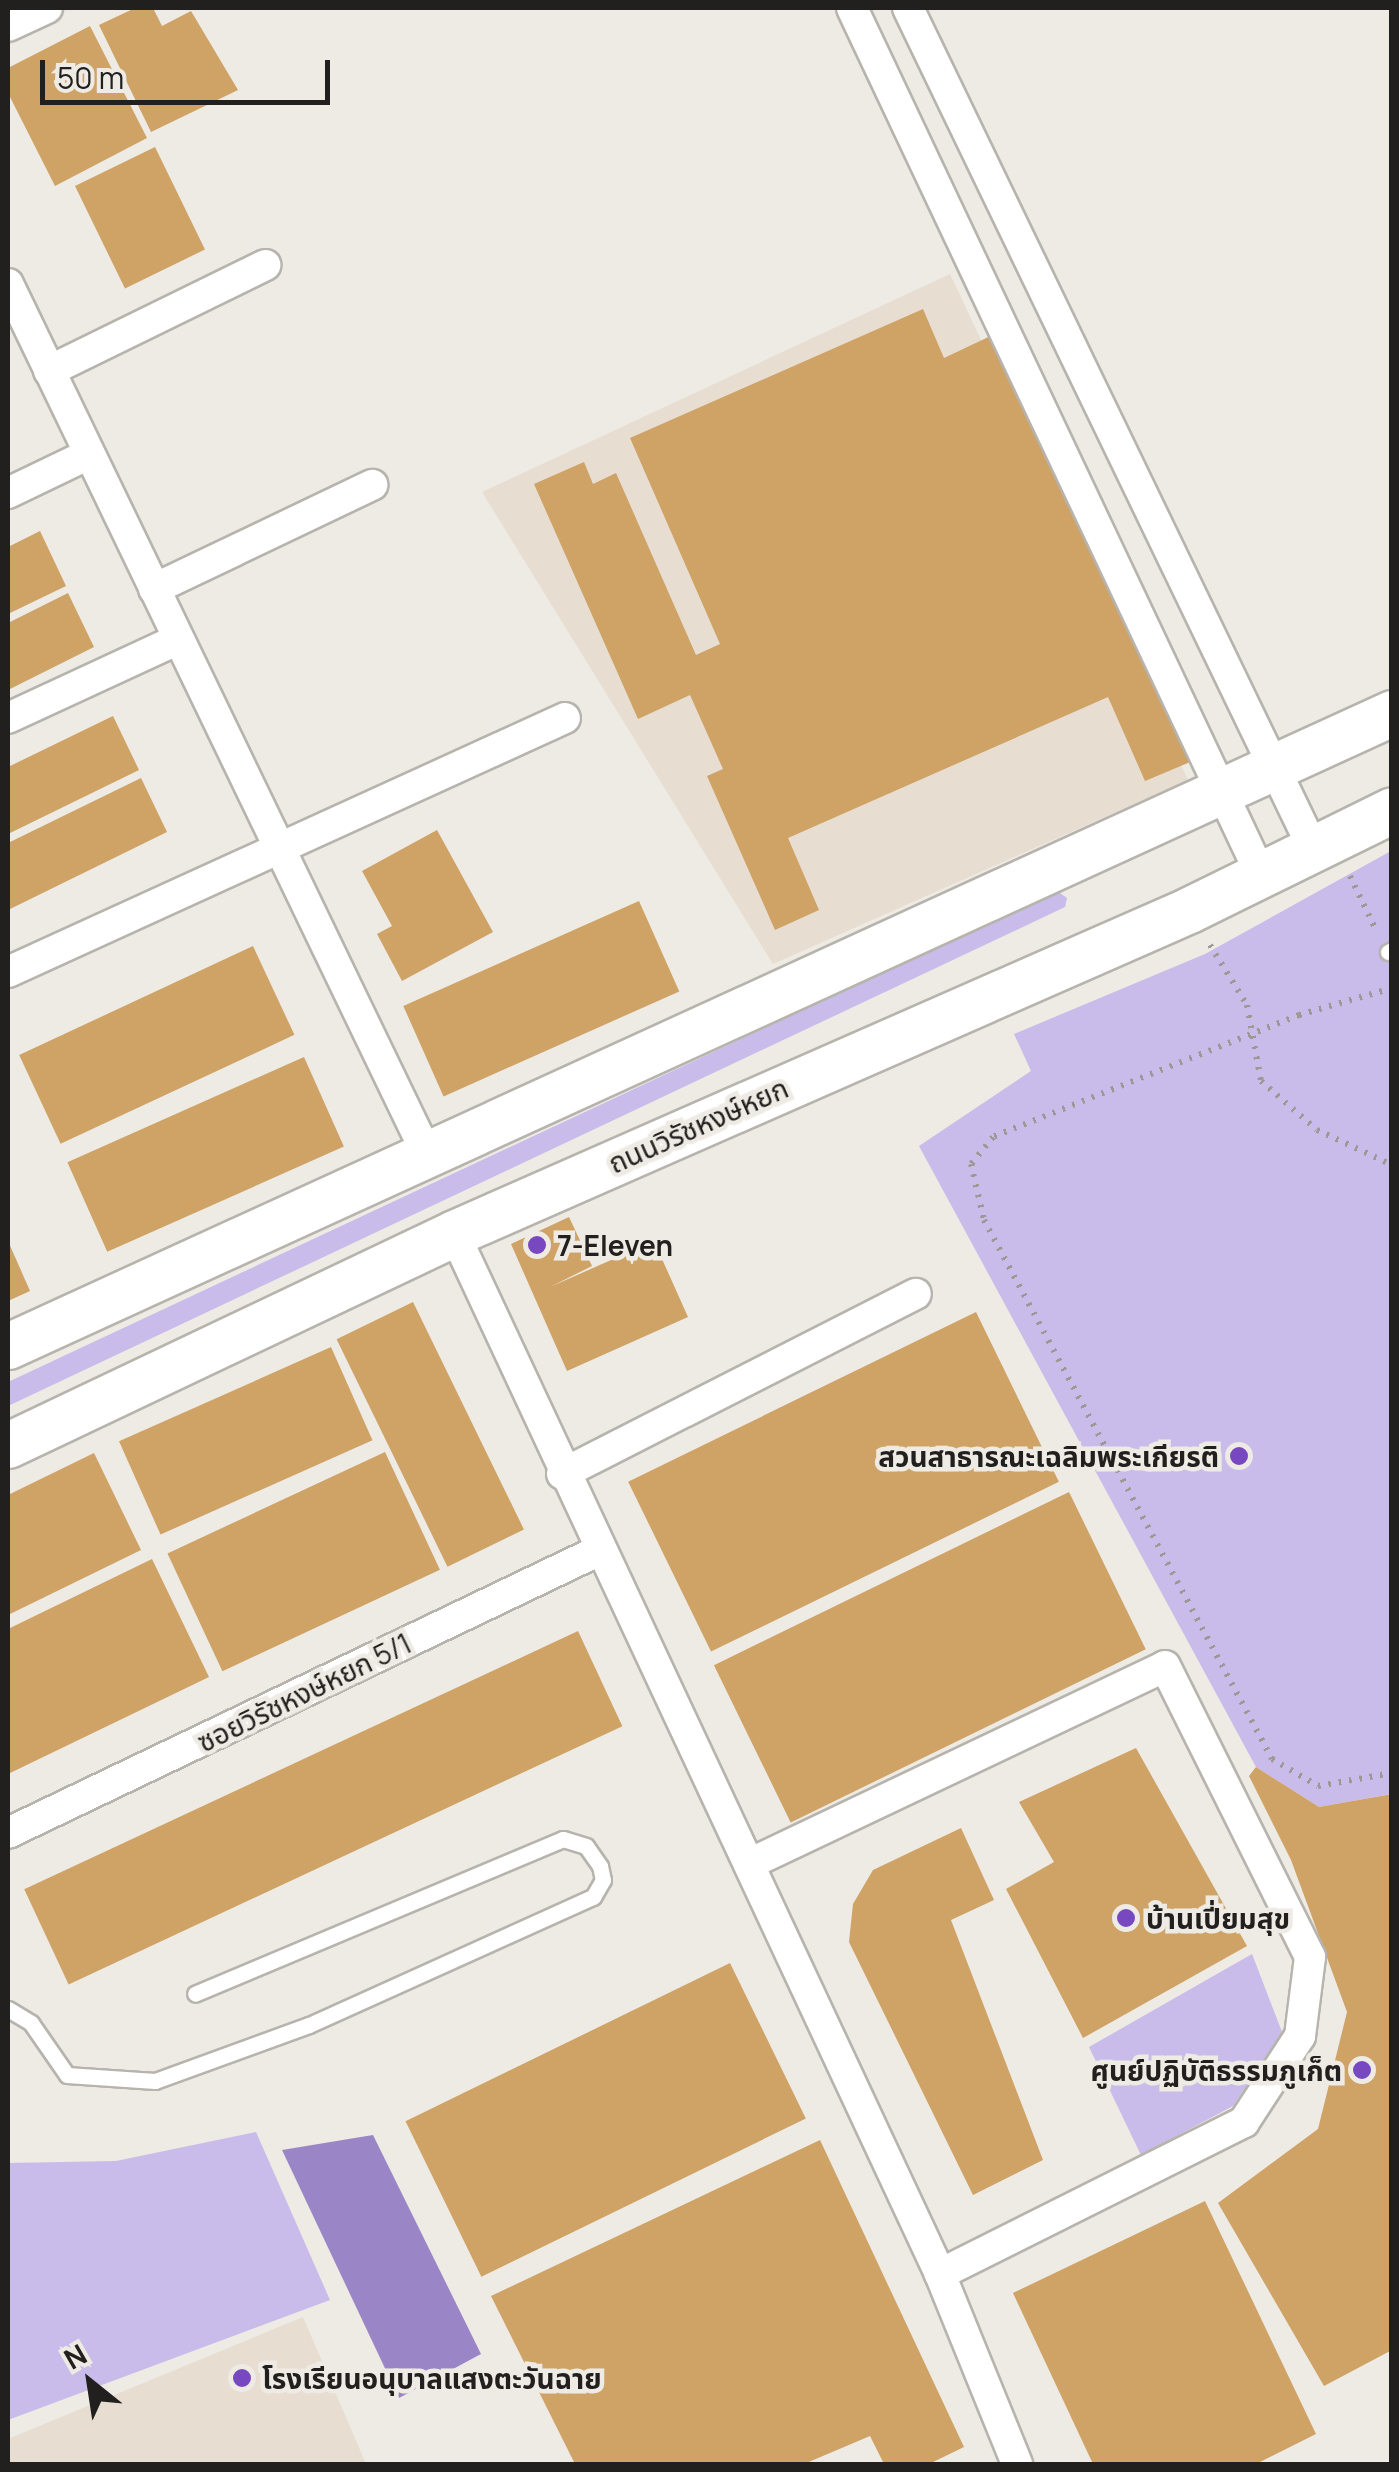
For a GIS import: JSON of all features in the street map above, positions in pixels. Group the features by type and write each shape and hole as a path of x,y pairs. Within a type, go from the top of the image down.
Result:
{"main road":[{"path":"8,1346 424,1150 1392,713"},
{"name":"ถนนวิรัชหงษ์หยก","path":"8,1445 454,1233 1189,910 1392,810"}],"street":[{"path":"8,26 47,8"},
{"path":"852,8 1261,876"},
{"path":"908,8 1275,767 1322,843"},
{"path":"49,371 265,265"},
{"path":"8,284 424,1150"},
{"path":"8,492 89,454"},
{"path":"154,589 372,484"},
{"path":"8,718 177,640"},
{"path":"8,972 565,718"},
{"path":"454,1233 562,1474 751,1863 940,2274 1012,2463"},
{"path":"562,1474 916,1294"},
{"name":"ซอยวิรัชหงษ์หยก 5/1","path":"8,1833 600,1550"},
{"path":"751,1863 1164,1666 1310,1957 1300,2036 1244,2122 940,2274"}],"lane":[{"path":"8,2009 32,2023 67,2074 154,2081 309,2025 594,1897 602,1880 600,1866 586,1846 563,1839 194,1994"}],"path":[{"path":"1322,843 1390,951"},
{"path":"1189,910 1247,1005 1260,1081 1317,1130 1392,1165"},
{"path":"1392,988 1254,1034 993,1138 971,1164 974,1194 1272,1759 1318,1786 1392,1773"}],"shaded area":[{"path":"950,274 1188,780 773,964 482,492"},
{"name":"สวนสาธารณะเฉลิมพระเกียรติ","path":"1391,851 1391,1794 1319,1807 1256,1767 919,1146 1031,1071 1014,1034 1205,954"},
{"path":"1057,891 1067,898 1065,907 8,1406 8,1382"},
{"path":"1252,1954 1282,2032 1233,2106 1141,2155 1089,2047"},
{"path":"256,2132 330,2300 8,2420 8,2163 116,2161"},
{"path":"373,2135 481,2354 399,2398 282,2150"},
{"name":"โรงเรียนอนุบาลแสงตะวันฉาย","path":"303,2317 366,2464 8,2464 8,2439"}],"building":[{"path":"135,8 153,8 162,26 191,11 238,90 151,132 99,25"},
{"path":"90,26 147,138 55,186 8,93 8,68"},
{"path":"155,147 205,249 125,288 75,186"},
{"path":"923,309 944,358 999,332 1195,760 1145,781 1108,697 788,838 819,910 775,930 707,776 723,769 690,695 638,719 534,484 584,462 593,484 616,473 696,655 720,644 630,438"},
{"path":"40,531 66,586 8,614 8,547"},
{"path":"68,593 94,647 8,690 8,623"},
{"path":"113,716 139,770 8,834 8,767"},
{"path":"141,778 167,832 8,910 8,843"},
{"path":"437,830 493,932 402,981 377,934 392,926 362,871"},
{"path":"639,901 679,991 444,1096 403,1006"},
{"path":"253,946 294,1035 61,1144 19,1055"},
{"path":"304,1057 344,1147 107,1252 67,1162"},
{"path":"569,1217 592,1266 550,1287 654,1241 688,1317 567,1371 511,1244"},
{"path":"8,1241 30,1291 8,1301"},
{"path":"413,1302 524,1529 448,1567 337,1339"},
{"path":"976,1312 1059,1482 711,1652 628,1482"},
{"path":"331,1347 372,1440 161,1535 119,1441"},
{"path":"385,1452 440,1570 222,1671 167,1553"},
{"path":"94,1453 141,1550 8,1615 8,1495"},
{"path":"1069,1492 1146,1649 791,1822 714,1665"},
{"path":"152,1559 209,1677 8,1774 8,1629"},
{"path":"578,1631 622,1726 69,1984 24,1889"},
{"name":"บ้านเปี่ยมสุข","path":"1136,1748 1247,1946 1083,2038 1006,1889 1054,1862 1019,1802"},
{"name":"ศูนย์ปฏิบัติธรรมภูเก็ต","path":"1256,1767 1319,1807 1392,1794 1392,2350 1324,2386 1218,2203 1318,2129 1347,2012 1291,1860 1249,1776"},
{"path":"961,1828 994,1900 951,1920 1043,2160 973,2195 849,1942 853,1904 873,1870"},
{"path":"730,1963 806,2118 481,2277 406,2121"},
{"path":"820,2140 964,2447 929,2464 884,2464 870,2436 804,2464 574,2462 491,2296"},
{"path":"1205,2201 1316,2434 1256,2464 1093,2464 1013,2293"}],"place":[{"name":"7-Eleven","path":"537,1245"},
{"name":"สวนสาธารณะเฉลิมพระเกียรติ","path":"1239,1456"},
{"name":"บ้านเปี่ยมสุข","path":"1126,1918"},
{"name":"ศูนย์ปฏิบัติธรรมภูเก็ต","path":"1362,2070"},
{"name":"โรงเรียนอนุบาลแสงตะวันฉาย","path":"242,2378"}]}
